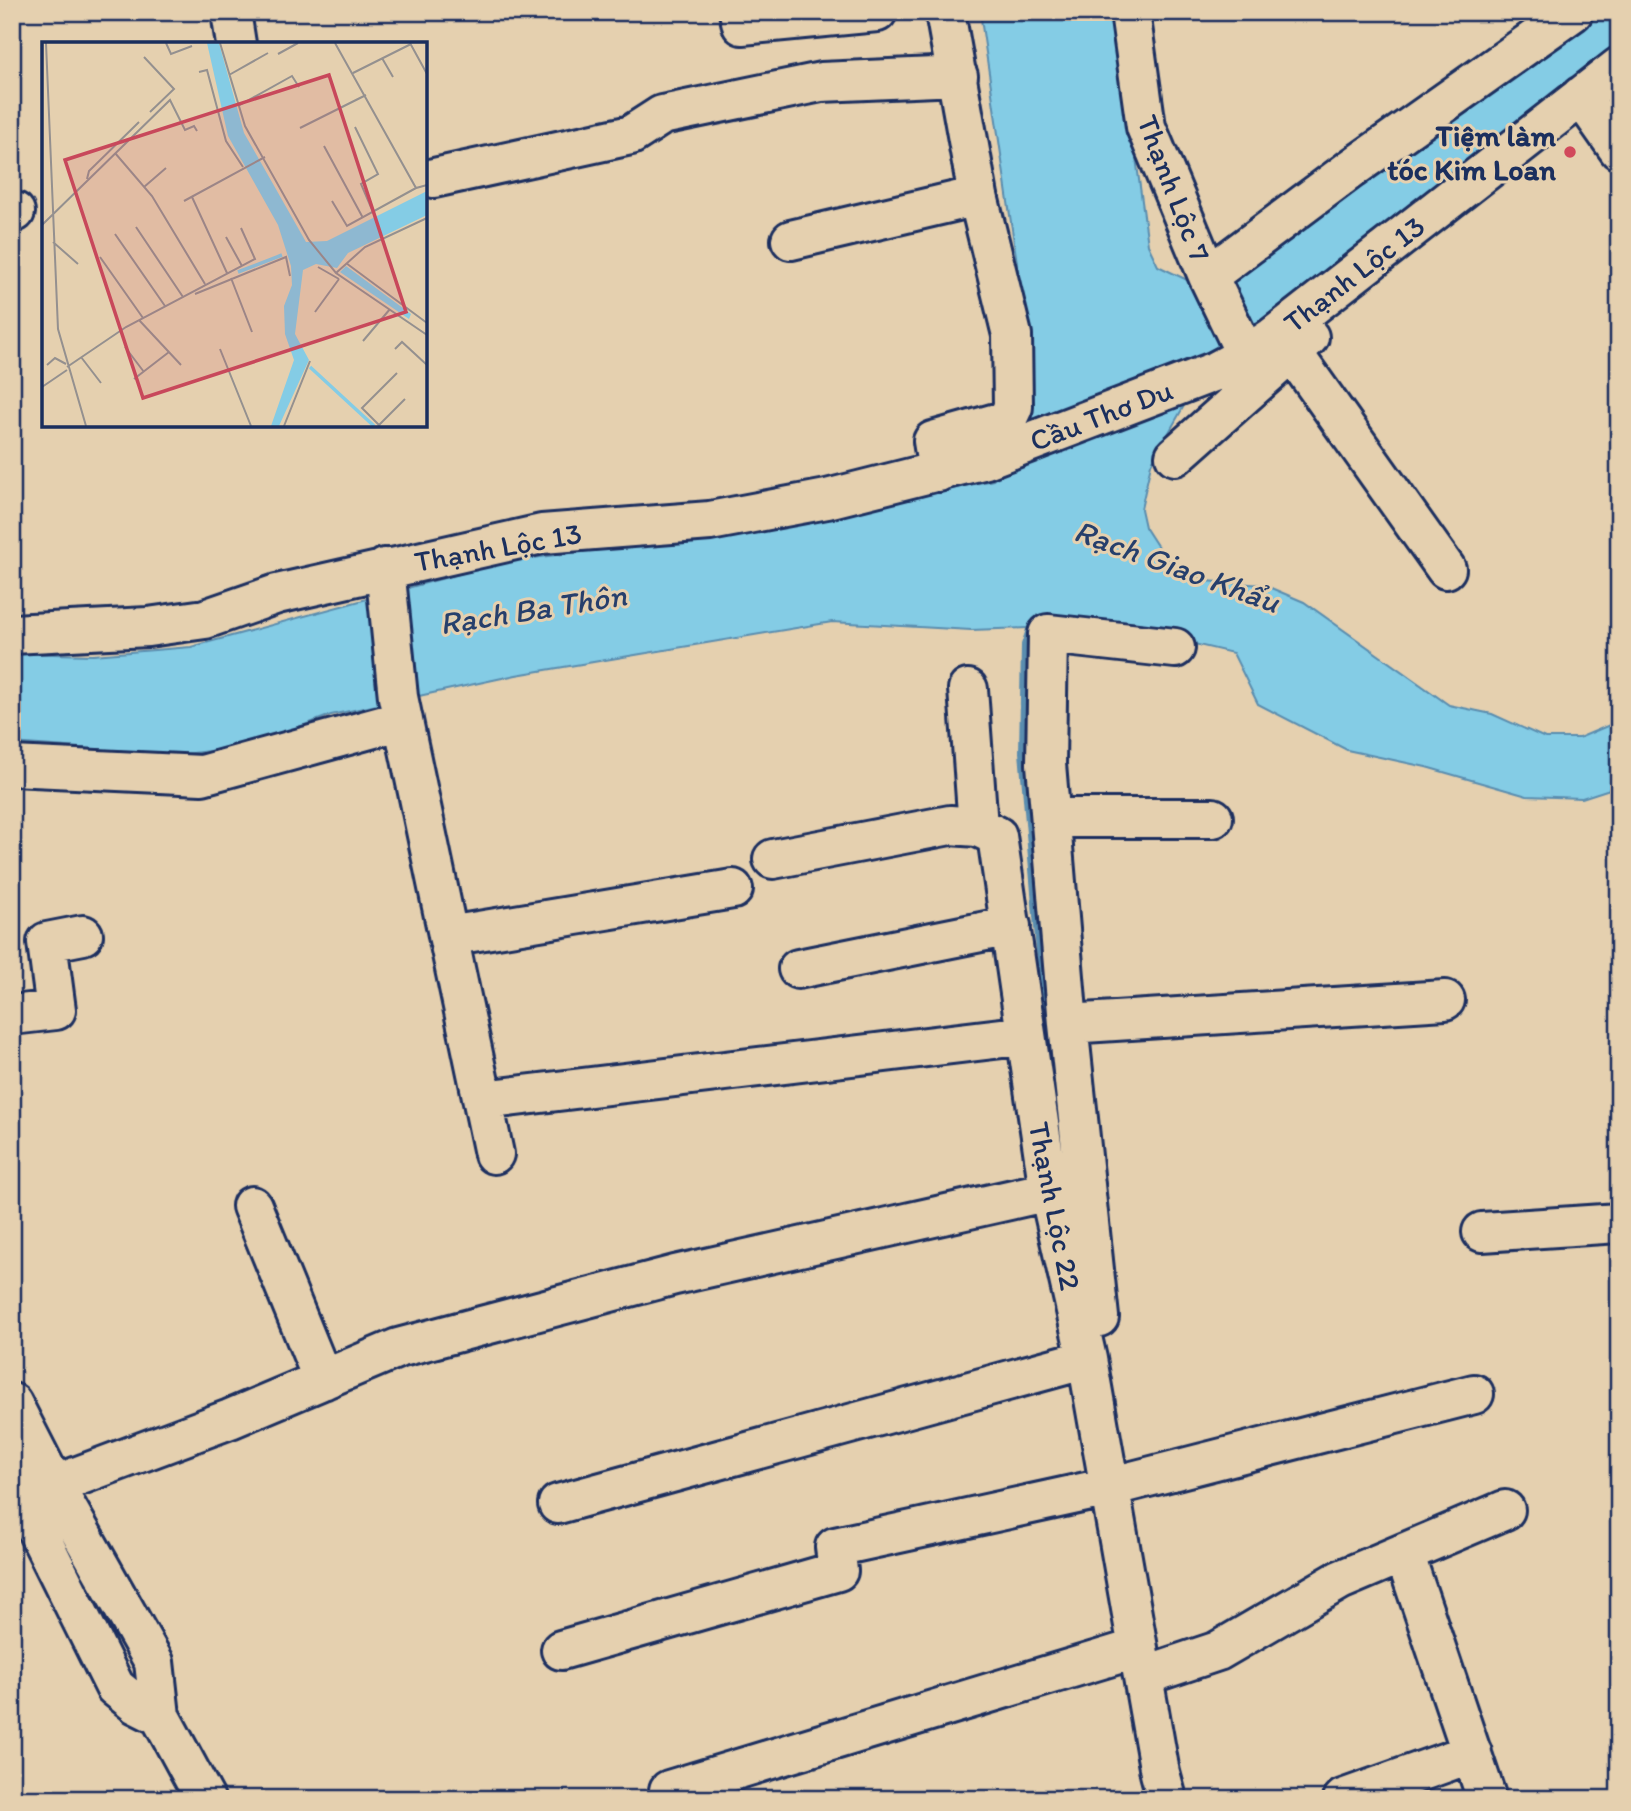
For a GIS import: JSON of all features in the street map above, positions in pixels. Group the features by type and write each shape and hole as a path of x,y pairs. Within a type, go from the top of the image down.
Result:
{"street":[{"path":"231,12 236,42"},
{"path":"739,12 742,25 877,12"},
{"path":"939,472 933,441 1007,420 1013,407 1012,335 978,196 945,12"},
{"name":"Thạnh Lộc 7","path":"1130,12 1146,127 1208,276 1231,363"},
{"path":"1208,276 1351,169 1573,12"},
{"name":"Thạnh Lộc 13","path":"1231,363 1273,337 1619,67"},
{"path":"434,178 631,135 662,116 821,82 958,76"},
{"path":"1581,96 1619,150"},
{"path":"791,240 978,196"},
{"path":"1175,456 1396,260 1401,237"},
{"path":"1292,352 1447,569"},
{"name":"Cầu Thơ Du","path":"986,459 1231,363"},
{"name":"Thạnh Lộc 13","path":"13,631 148,627 205,619 277,594 385,576 542,534 710,521 827,499 986,459"},
{"path":"385,576 400,708 494,1154"},
{"name":"Thạnh Lộc 22","path":"1115,1485 1125,1463 1100,1333 1068,1024 1046,764 1048,634 1175,648"},
{"path":"774,859 950,825 978,827 968,689"},
{"path":"12,766 202,775 400,708"},
{"path":"1051,818 1213,818"},
{"name":"Thạnh Lộc 22","path":"978,827 997,836 1049,1191 1115,1485 1140,1662 1167,1799"},
{"path":"448,936 733,888"},
{"path":"798,969 1011,926"},
{"path":"12,1015 56,1010 47,942 83,935"},
{"path":"1068,1024 1445,1000"},
{"path":"483,1100 1026,1035"},
{"path":"54,1485 218,1423 398,1348 675,1275 1049,1191"},
{"path":"253,1206 323,1380"},
{"path":"1482,1232 1619,1223"},
{"path":"558,1504 1087,1359"},
{"path":"561,1650 838,1571 835,1547 1115,1485 1474,1394"},
{"path":"12,1403 54,1485 154,1662 160,1716 205,1799"},
{"path":"12,1480 115,1687 136,1704 160,1716"},
{"path":"669,1790 1140,1662 1218,1651 1340,1580 1505,1510"},
{"path":"1404,1553 1487,1799"},
{"path":"1343,1799 1472,1753"}],"water":[{"path":"980,12 1116,12 1148,245 1158,266 1208,290 1221,328 1219,344 1151,464 1141,509 1145,527 1163,555 1205,581 1264,585 1304,602 1449,705 1492,714 1545,738 1579,738 1619,721 1619,786 1582,798 1527,796 1426,767 1347,750 1258,704 1233,653 1113,625 971,630 832,622 516,675 331,715 249,746 177,755 12,743 12,653 93,655 191,647 503,562 781,525 993,480 1018,458 1031,411 1030,351"},
{"path":"1596,12 1619,12 1619,45 1247,332 1222,279 1393,152"}],"waterway":[{"path":"1032,627 1026,645 1024,752 1052,1051"}],"place":[{"name":"Tiệm làm tóc Kim Loan","path":"1570,152"}],"water label":[{"name":"Rạch Giao Khẩu","path":"1177,566"},
{"name":"Rạch Ba Thôn","path":"533,609"}]}
